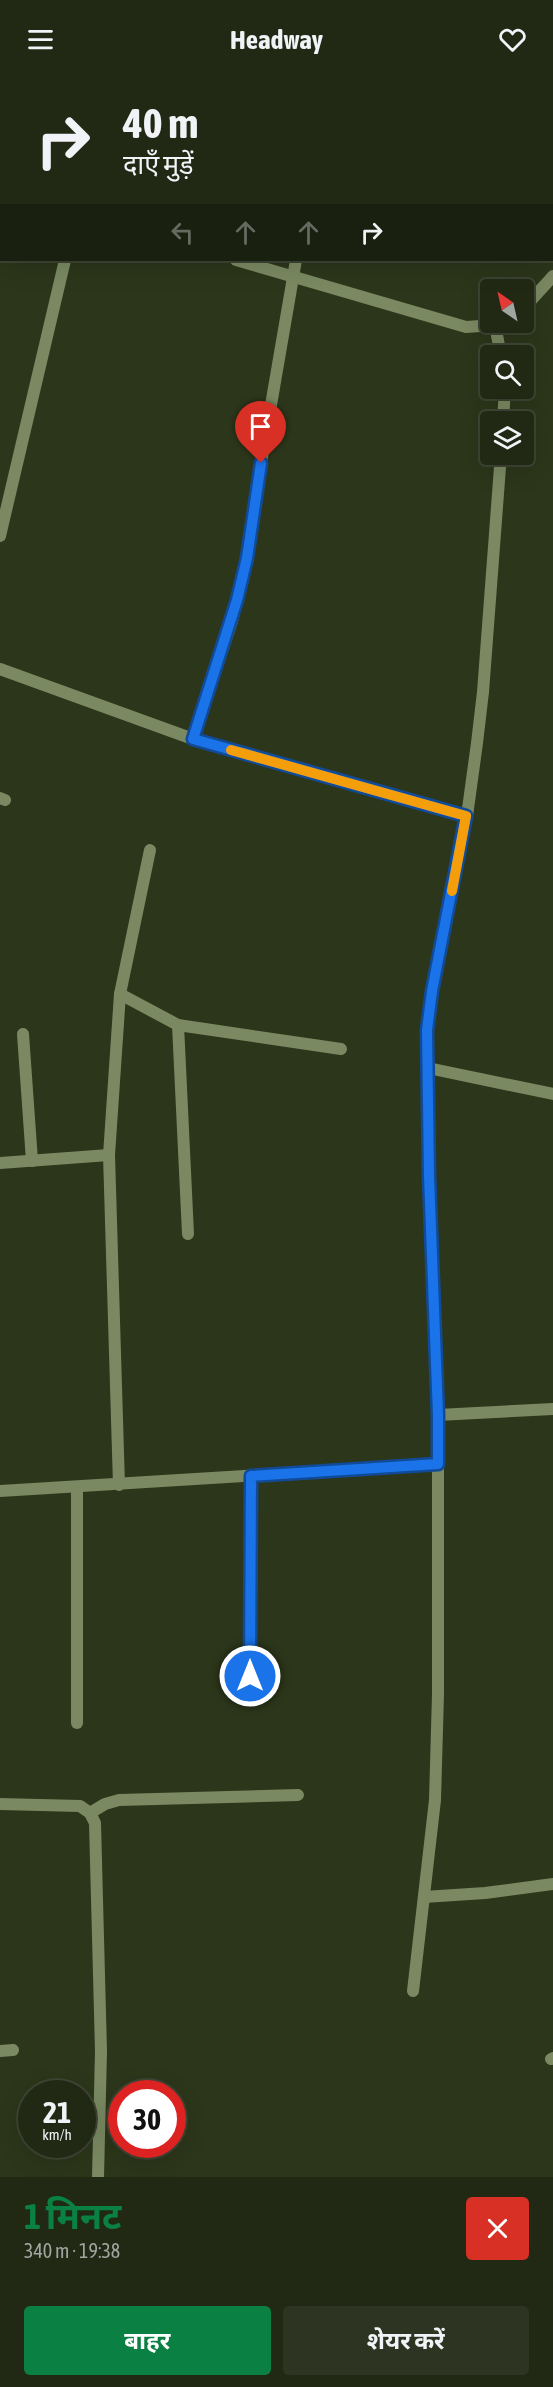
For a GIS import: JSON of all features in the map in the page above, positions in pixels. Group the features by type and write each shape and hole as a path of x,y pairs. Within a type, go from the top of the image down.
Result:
{"street":[{"path":"0,536 65,261"},
{"path":"240,261 466,327 480,326"},
{"path":"193,739 232,621 247,558 292,276 297,261"},
{"path":"534,297 553,276"},
{"path":"413,1991 435,1789 438,1415 429,1176 427,1030 432,991 466,816 483,693 500,465"},
{"path":"0,669 193,739 466,816"},
{"path":"119,1485 109,1155 120,994 150,850"},
{"path":"120,994 178,1025 341,1049"},
{"path":"178,1025 188,1234"},
{"path":"23,1034 33,1161"},
{"path":"428,1068 553,1094"},
{"path":"0,1163 109,1155"},
{"path":"438,1415 553,1409"},
{"path":"0,1491 438,1464"},
{"path":"250,1676 251,1476"},
{"path":"77,1488 77,1723"},
{"path":"90,1813 105,1804 119,1800 298,1796"},
{"path":"0,1804 80,1806 90,1813 95,1823 102,2050 98,2177"},
{"path":"424,1897 484,1893 553,1884"},
{"path":"0,2050 13,2050"}],"slow traffic":[{"path":"231,750 466,816 452,891"}],"route":[{"path":"250,1676 251,1476 438,1464 427,1030 432,991 466,816 193,739 232,621 247,558 261,463"}]}
